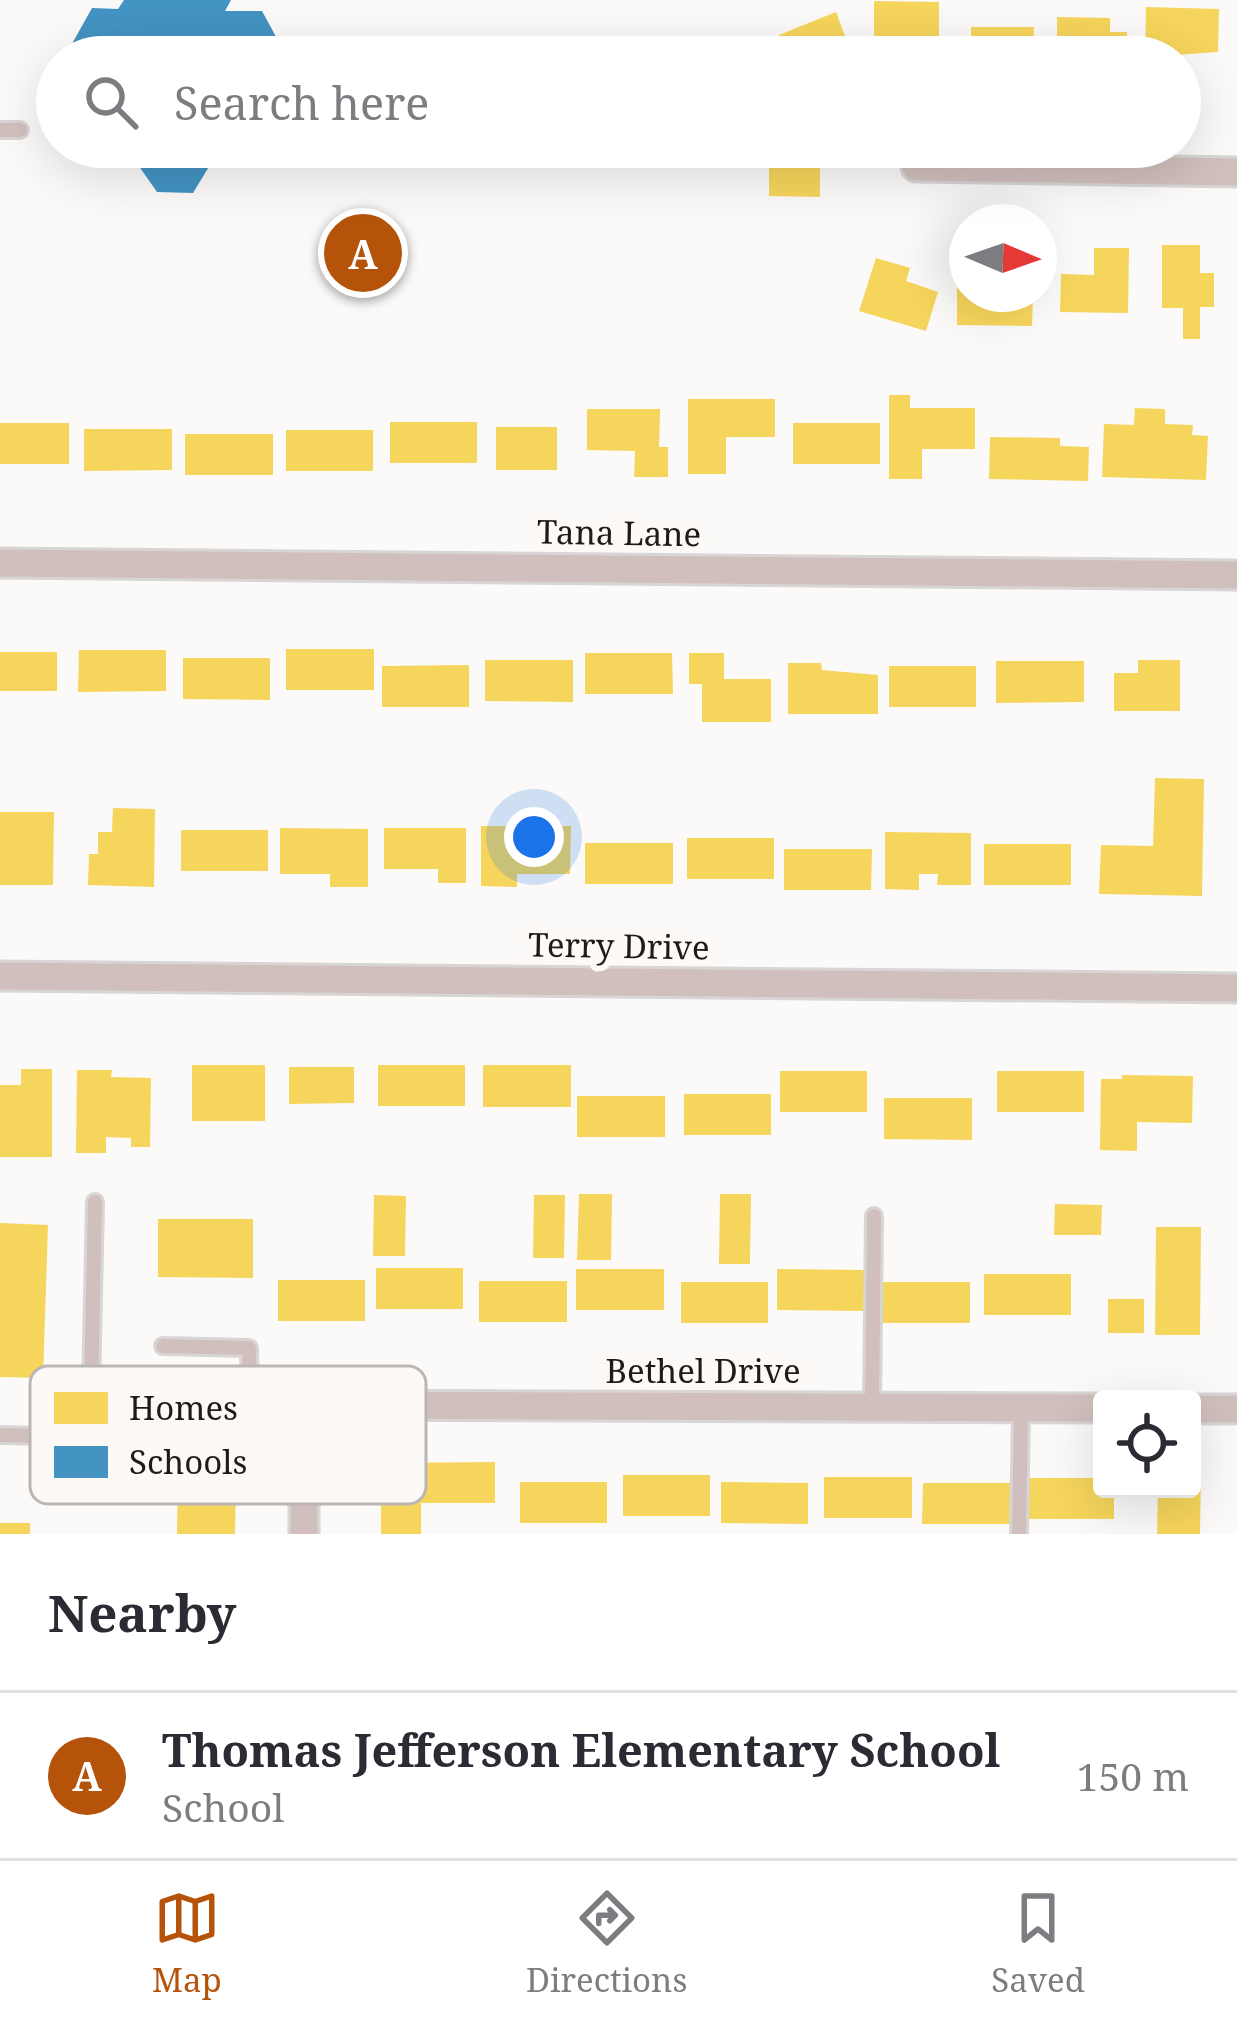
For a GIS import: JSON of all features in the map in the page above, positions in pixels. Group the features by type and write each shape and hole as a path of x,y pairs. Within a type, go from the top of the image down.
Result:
{"street":[{"path":"980,168 1237,172"},
{"name":"Tana Lane","path":"0,563 1237,575"},
{"name":"Terry Drive","path":"0,976 1237,988"},
{"name":"Bethel Drive","path":"426,1405 1093,1408"},
{"path":"1201,1409 1237,1409"}],"lane":[{"path":"0,130 20,130"},
{"path":"92,1366 95,1202"},
{"path":"872,1407 874,1216"},
{"path":"163,1346 249,1348 249,1366"},
{"path":"1019,1534 1021,1408"},
{"path":"0,1436 30,1436"}],"building: Homes":[{"path":"874,1 939,2 939,36 874,36"},
{"path":"1146,7 1219,9 1218,52 1201,53 1201,36 1145,36"},
{"path":"836,12 845,36 779,36"},
{"path":"1057,17 1110,18 1110,32 1127,32 1127,36 1057,36"},
{"path":"971,27 1034,27 1034,36 971,36"},
{"path":"769,168 820,168 820,197 769,196"},
{"path":"1162,245 1200,245 1200,273 1214,273 1214,307 1200,307 1200,339 1183,339 1183,308 1162,308"},
{"path":"1094,248 1129,248 1128,313 1060,312 1061,274 1094,275"},
{"path":"876,258 910,268 906,281 938,292 926,331 859,311"},
{"path":"957,312 1032,312 1032,326 957,325"},
{"path":"889,395 910,395 910,408 975,408 975,449 922,449 922,479 889,479"},
{"path":"688,399 775,399 775,437 726,437 726,474 688,474"},
{"path":"1135,408 1165,409 1165,424 1193,425 1192,435 1208,436 1206,480 1102,477 1104,424 1134,425"},
{"path":"587,409 660,409 659,447 668,447 668,477 634,477 635,451 587,450"},
{"path":"390,422 477,422 477,463 390,463"},
{"path":"0,423 69,423 69,464 0,464"},
{"path":"793,423 880,423 880,464 793,464"},
{"path":"496,427 557,427 557,470 496,470"},
{"path":"84,429 172,429 172,470 84,471"},
{"path":"286,430 373,430 373,471 286,471"},
{"path":"185,434 273,434 273,475 185,475"},
{"path":"990,437 1060,438 1060,446 1089,447 1088,481 989,479"},
{"path":"286,649 374,649 374,690 286,690"},
{"path":"79,650 166,650 166,691 78,692"},
{"path":"0,652 57,652 57,691 0,691"},
{"path":"585,653 672,653 673,694 585,694"},
{"path":"689,653 724,653 724,679 771,679 771,722 702,722 702,684 689,684"},
{"path":"183,658 270,658 270,700 183,699"},
{"path":"485,660 573,660 573,702 485,701"},
{"path":"1138,660 1180,660 1180,711 1114,711 1114,673 1138,673"},
{"path":"996,661 1084,661 1084,702 996,703"},
{"path":"788,663 821,663 822,670 878,675 878,714 788,714"},
{"path":"469,665 469,707 382,707 382,666"},
{"path":"889,666 976,666 976,707 889,707"},
{"path":"1155,778 1204,779 1202,896 1099,894 1101,845 1153,846"},
{"path":"113,808 155,809 154,887 88,885 89,854 98,854 98,832 112,832"},
{"path":"0,812 54,812 53,885 0,885"},
{"path":"481,826 571,826 570,874 517,874 517,887 481,886"},
{"path":"280,828 368,829 368,887 330,887 330,874 280,874"},
{"path":"384,828 466,828 466,883 438,883 438,869 384,869"},
{"path":"181,830 268,830 268,871 181,871"},
{"path":"885,832 971,833 971,885 937,885 938,874 919,874 919,890 885,889"},
{"path":"687,838 774,838 774,879 687,879"},
{"path":"585,843 673,843 673,884 585,884"},
{"path":"984,844 1071,844 1071,885 984,885"},
{"path":"784,849 872,849 871,890 784,890"},
{"path":"192,1065 265,1065 265,1121 192,1121"},
{"path":"378,1065 465,1065 465,1106 378,1106"},
{"path":"483,1065 571,1065 571,1107 483,1107"},
{"path":"289,1067 354,1067 354,1103 289,1104"},
{"path":"21,1069 52,1069 52,1157 0,1157 0,1085 21,1085"},
{"path":"77,1070 112,1070 111,1077 151,1078 150,1147 131,1147 131,1138 106,1137 106,1153 76,1153"},
{"path":"780,1071 867,1071 867,1112 780,1112"},
{"path":"997,1071 1084,1071 1084,1112 997,1112"},
{"path":"1122,1075 1193,1076 1192,1123 1137,1122 1137,1151 1100,1150 1101,1079 1122,1079"},
{"path":"684,1094 771,1094 771,1135 684,1135"},
{"path":"577,1096 665,1096 665,1137 577,1137"},
{"path":"884,1098 972,1098 972,1140 884,1139"},
{"path":"579,1194 612,1194 611,1260 577,1260"},
{"path":"720,1194 751,1194 750,1264 719,1264"},
{"path":"374,1195 406,1196 405,1256 373,1256"},
{"path":"534,1195 565,1195 564,1258 533,1258"},
{"path":"1055,1204 1102,1205 1101,1235 1054,1235"},
{"path":"158,1219 253,1219 253,1278 158,1277"},
{"path":"0,1223 48,1225 43,1366 30,1366 30,1378 0,1377"},
{"path":"1156,1227 1201,1227 1200,1335 1155,1335"},
{"path":"376,1268 463,1268 463,1309 376,1309"},
{"path":"576,1269 664,1269 664,1310 576,1310"},
{"path":"777,1269 865,1270 865,1311 777,1310"},
{"path":"984,1274 1071,1274 1071,1315 984,1315"},
{"path":"278,1280 365,1280 365,1321 278,1321"},
{"path":"479,1281 567,1281 567,1322 479,1322"},
{"path":"681,1282 768,1282 768,1323 681,1323"},
{"path":"882,1282 970,1282 970,1323 882,1323"},
{"path":"1108,1299 1144,1299 1144,1333 1108,1333"},
{"path":"495,1462 495,1503 426,1503 426,1463"},
{"path":"623,1475 710,1475 710,1516 623,1516"},
{"path":"824,1477 912,1477 912,1518 824,1518"},
{"path":"1026,1478 1093,1478 1093,1498 1114,1498 1114,1519 1026,1519"},
{"path":"520,1482 607,1482 607,1523 520,1523"},
{"path":"721,1482 808,1483 808,1524 721,1523"},
{"path":"923,1483 1010,1483 1010,1524 922,1524"},
{"path":"1158,1498 1201,1498 1200,1534 1157,1534"},
{"path":"177,1504 235,1504 235,1534 177,1534"},
{"path":"381,1504 421,1504 421,1534 381,1534"},
{"path":"0,1523 30,1523 30,1534 0,1534"}],"building: Schools":[{"path":"124,0 231,0 225,11 262,11 276,36 76,36 92,8 118,9"},
{"path":"140,168 208,168 193,193 157,192"}],"place":[{"name":"Thomas Jefferson Elementary School","path":"363,253"}]}
